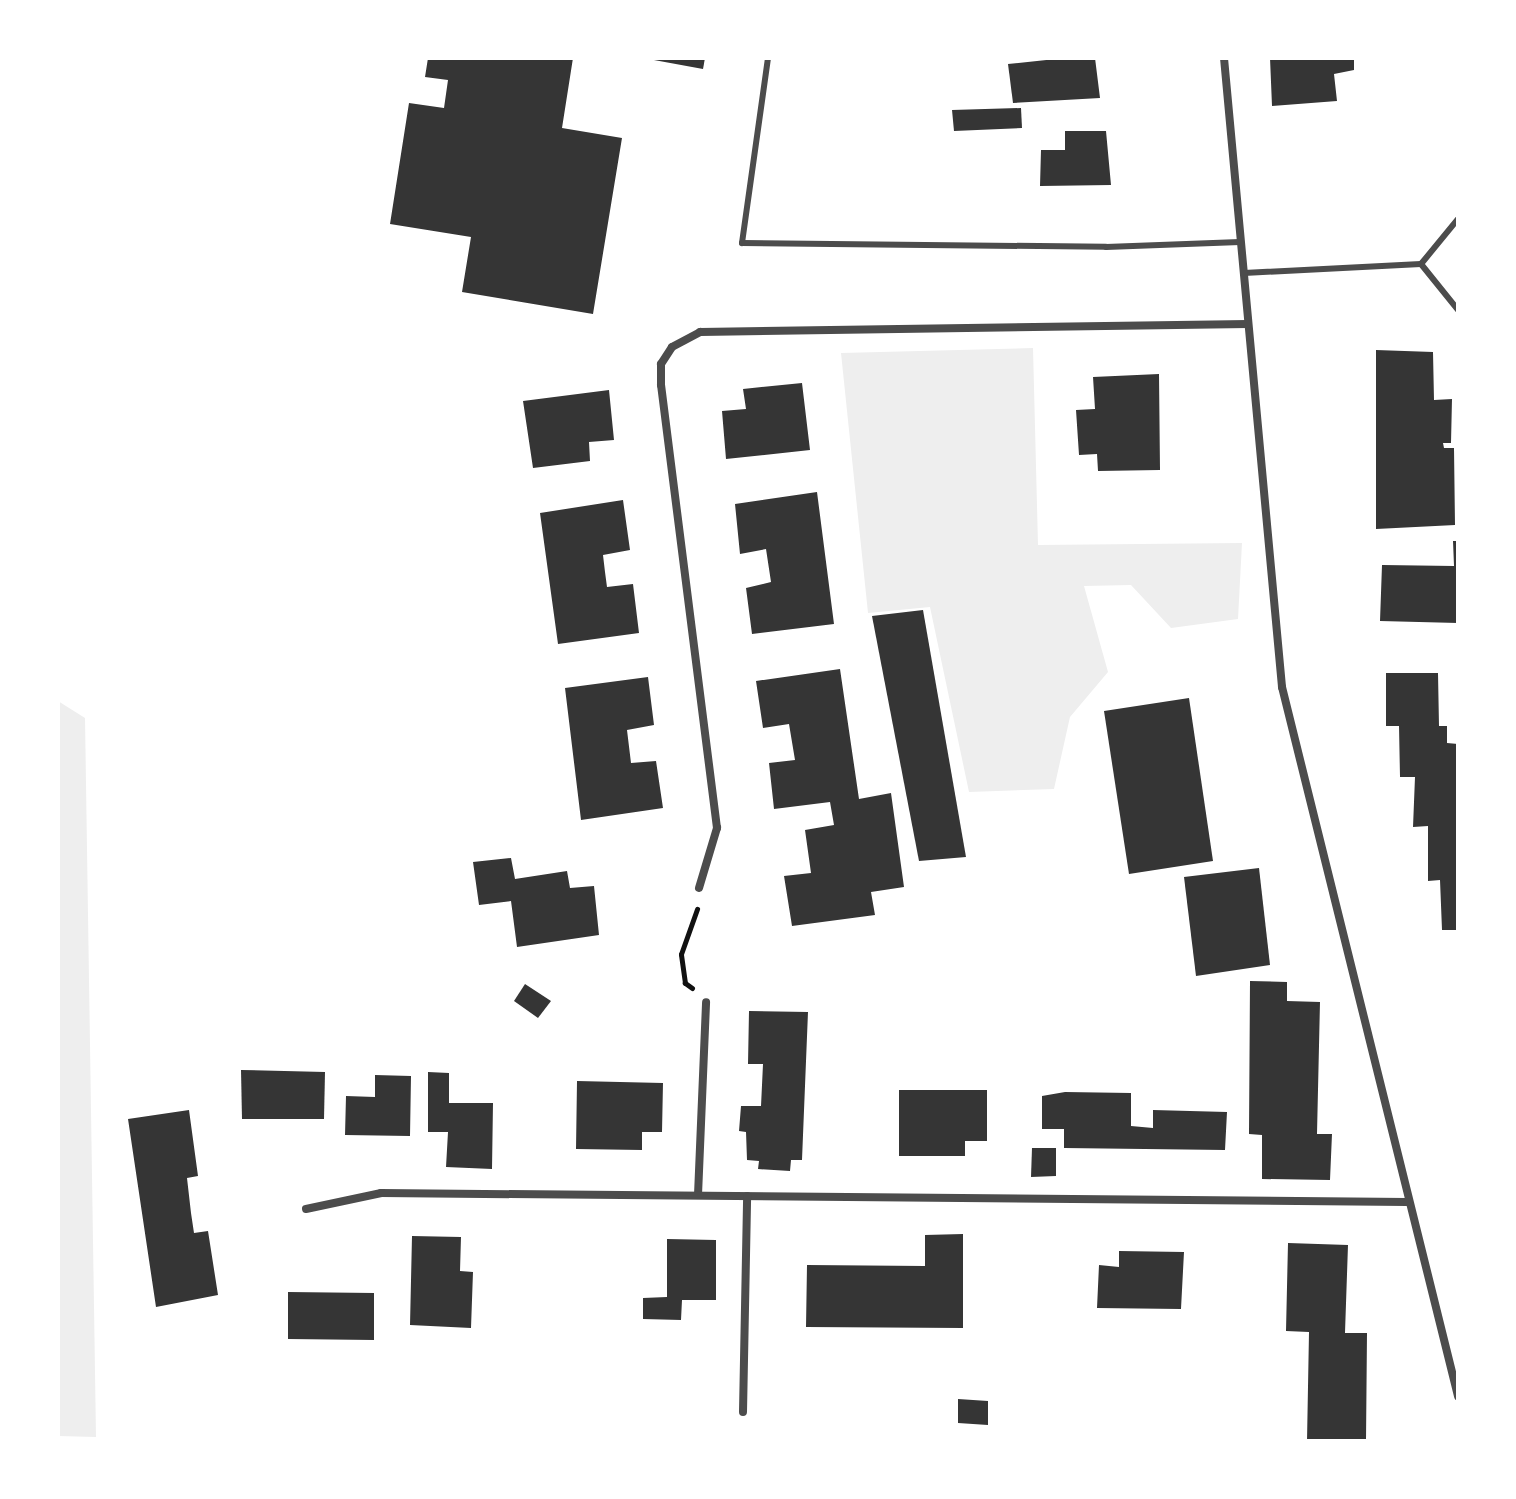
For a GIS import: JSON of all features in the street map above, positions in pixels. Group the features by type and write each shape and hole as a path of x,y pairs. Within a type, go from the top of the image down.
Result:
{"street":[{"path":"1224,58 1282,687 1407,1202 1458,1396"},
{"path":"699,888 717,828 661,385 661,364 672,347 700,332 1248,324"},
{"path":"698,1195 706,1002"},
{"path":"306,1209 381,1193 1407,1202"},
{"path":"743,1412 747,1196"}],"lane":[{"path":"768,58 742,243 1106,247 1240,242"},
{"path":"1244,273 1421,264 1457,217"},
{"path":"1421,264 1458,310"}],"path":[{"path":"699,888 697,915 683,946 682,972 685,983 706,1002"}],"shaded area":[{"path":"1033,348 1038,545 1242,543 1238,619 1171,628 1131,585 1084,586 1108,672 1070,717 1054,789 969,792 930,607 868,613 841,353"},
{"path":"58,701 85,718 96,1437 58,1436"}],"building":[{"path":"428,58 573,58 562,128 622,138 593,314 462,292 471,237 390,224 409,103 444,108 448,80 425,77"},
{"path":"643,58 705,58 703,69"},
{"path":"1095,58 1100,98 1013,103 1008,64"},
{"path":"1270,58 1354,58 1354,70 1334,74 1337,101 1272,106"},
{"path":"1021,108 1022,128 954,131 952,110"},
{"path":"1065,131 1106,131 1111,185 1040,186 1041,150 1065,150"},
{"path":"1376,350 1433,352 1434,400 1452,399 1451,443 1443,443 1444,448 1454,448 1455,525 1376,529"},
{"path":"1159,374 1160,470 1098,471 1097,454 1079,455 1076,410 1095,409 1093,377"},
{"path":"802,383 810,450 726,459 722,411 746,409 743,389"},
{"path":"609,390 614,440 589,442 590,461 533,468 523,401"},
{"path":"817,492 834,624 752,634 746,588 771,582 766,549 740,554 735,504"},
{"path":"623,500 630,550 603,555 605,572 607,587 633,584 639,633 558,644 540,513"},
{"path":"1453,541 1458,541 1458,623 1380,621 1382,565 1454,566"},
{"path":"923,610 966,857 919,861 872,616"},
{"path":"840,669 859,799 891,793 904,887 871,892 875,915 792,926 784,876 811,873 805,830 834,825 830,802 774,809 769,763 795,760 789,724 763,728 756,681"},
{"path":"1386,673 1438,673 1439,726 1447,726 1447,743 1458,744 1458,930 1442,930 1440,880 1428,881 1428,826 1413,827 1415,777 1400,777 1399,726 1386,726"},
{"path":"648,677 654,725 627,730 631,763 656,761 663,808 581,820 565,688"},
{"path":"1189,698 1213,861 1129,874 1104,711"},
{"path":"511,858 515,879 567,871 570,888 594,886 599,935 517,947 511,901 479,905 473,862"},
{"path":"1259,868 1270,965 1196,976 1184,877"},
{"path":"1250,981 1287,982 1287,1001 1320,1002 1317,1134 1332,1134 1330,1180 1262,1179 1262,1135 1249,1134"},
{"path":"525,984 551,1001 538,1018 514,1001"},
{"path":"749,1011 808,1012 802,1160 791,1160 790,1171 758,1169 759,1161 747,1160 746,1132 739,1131 741,1106 761,1106 763,1064 748,1064"},
{"path":"241,1070 325,1072 324,1119 242,1119"},
{"path":"428,1072 449,1073 449,1103 493,1103 492,1169 446,1167 448,1132 428,1132"},
{"path":"375,1075 411,1076 410,1136 345,1135 346,1096 375,1097"},
{"path":"577,1081 663,1083 662,1132 642,1132 642,1150 576,1149"},
{"path":"899,1090 987,1090 987,1141 965,1141 965,1156 899,1156"},
{"path":"1065,1092 1131,1093 1131,1126 1153,1128 1153,1110 1227,1112 1225,1150 1064,1148 1064,1129 1042,1129 1042,1096"},
{"path":"189,1110 198,1176 187,1178 194,1233 208,1231 218,1295 156,1307 128,1119"},
{"path":"1032,1148 1056,1148 1056,1176 1031,1177"},
{"path":"963,1234 963,1328 806,1327 807,1265 925,1266 925,1235"},
{"path":"412,1236 461,1237 460,1271 473,1272 471,1328 410,1325"},
{"path":"667,1239 716,1240 716,1300 682,1300 681,1320 643,1319 643,1298 667,1297"},
{"path":"1288,1243 1348,1245 1345,1333 1367,1333 1366,1441 1307,1441 1309,1332 1286,1331"},
{"path":"1119,1251 1184,1252 1181,1309 1097,1308 1099,1265 1119,1267"},
{"path":"288,1292 374,1293 374,1340 288,1339"},
{"path":"958,1399 988,1401 988,1425 958,1423"}]}
